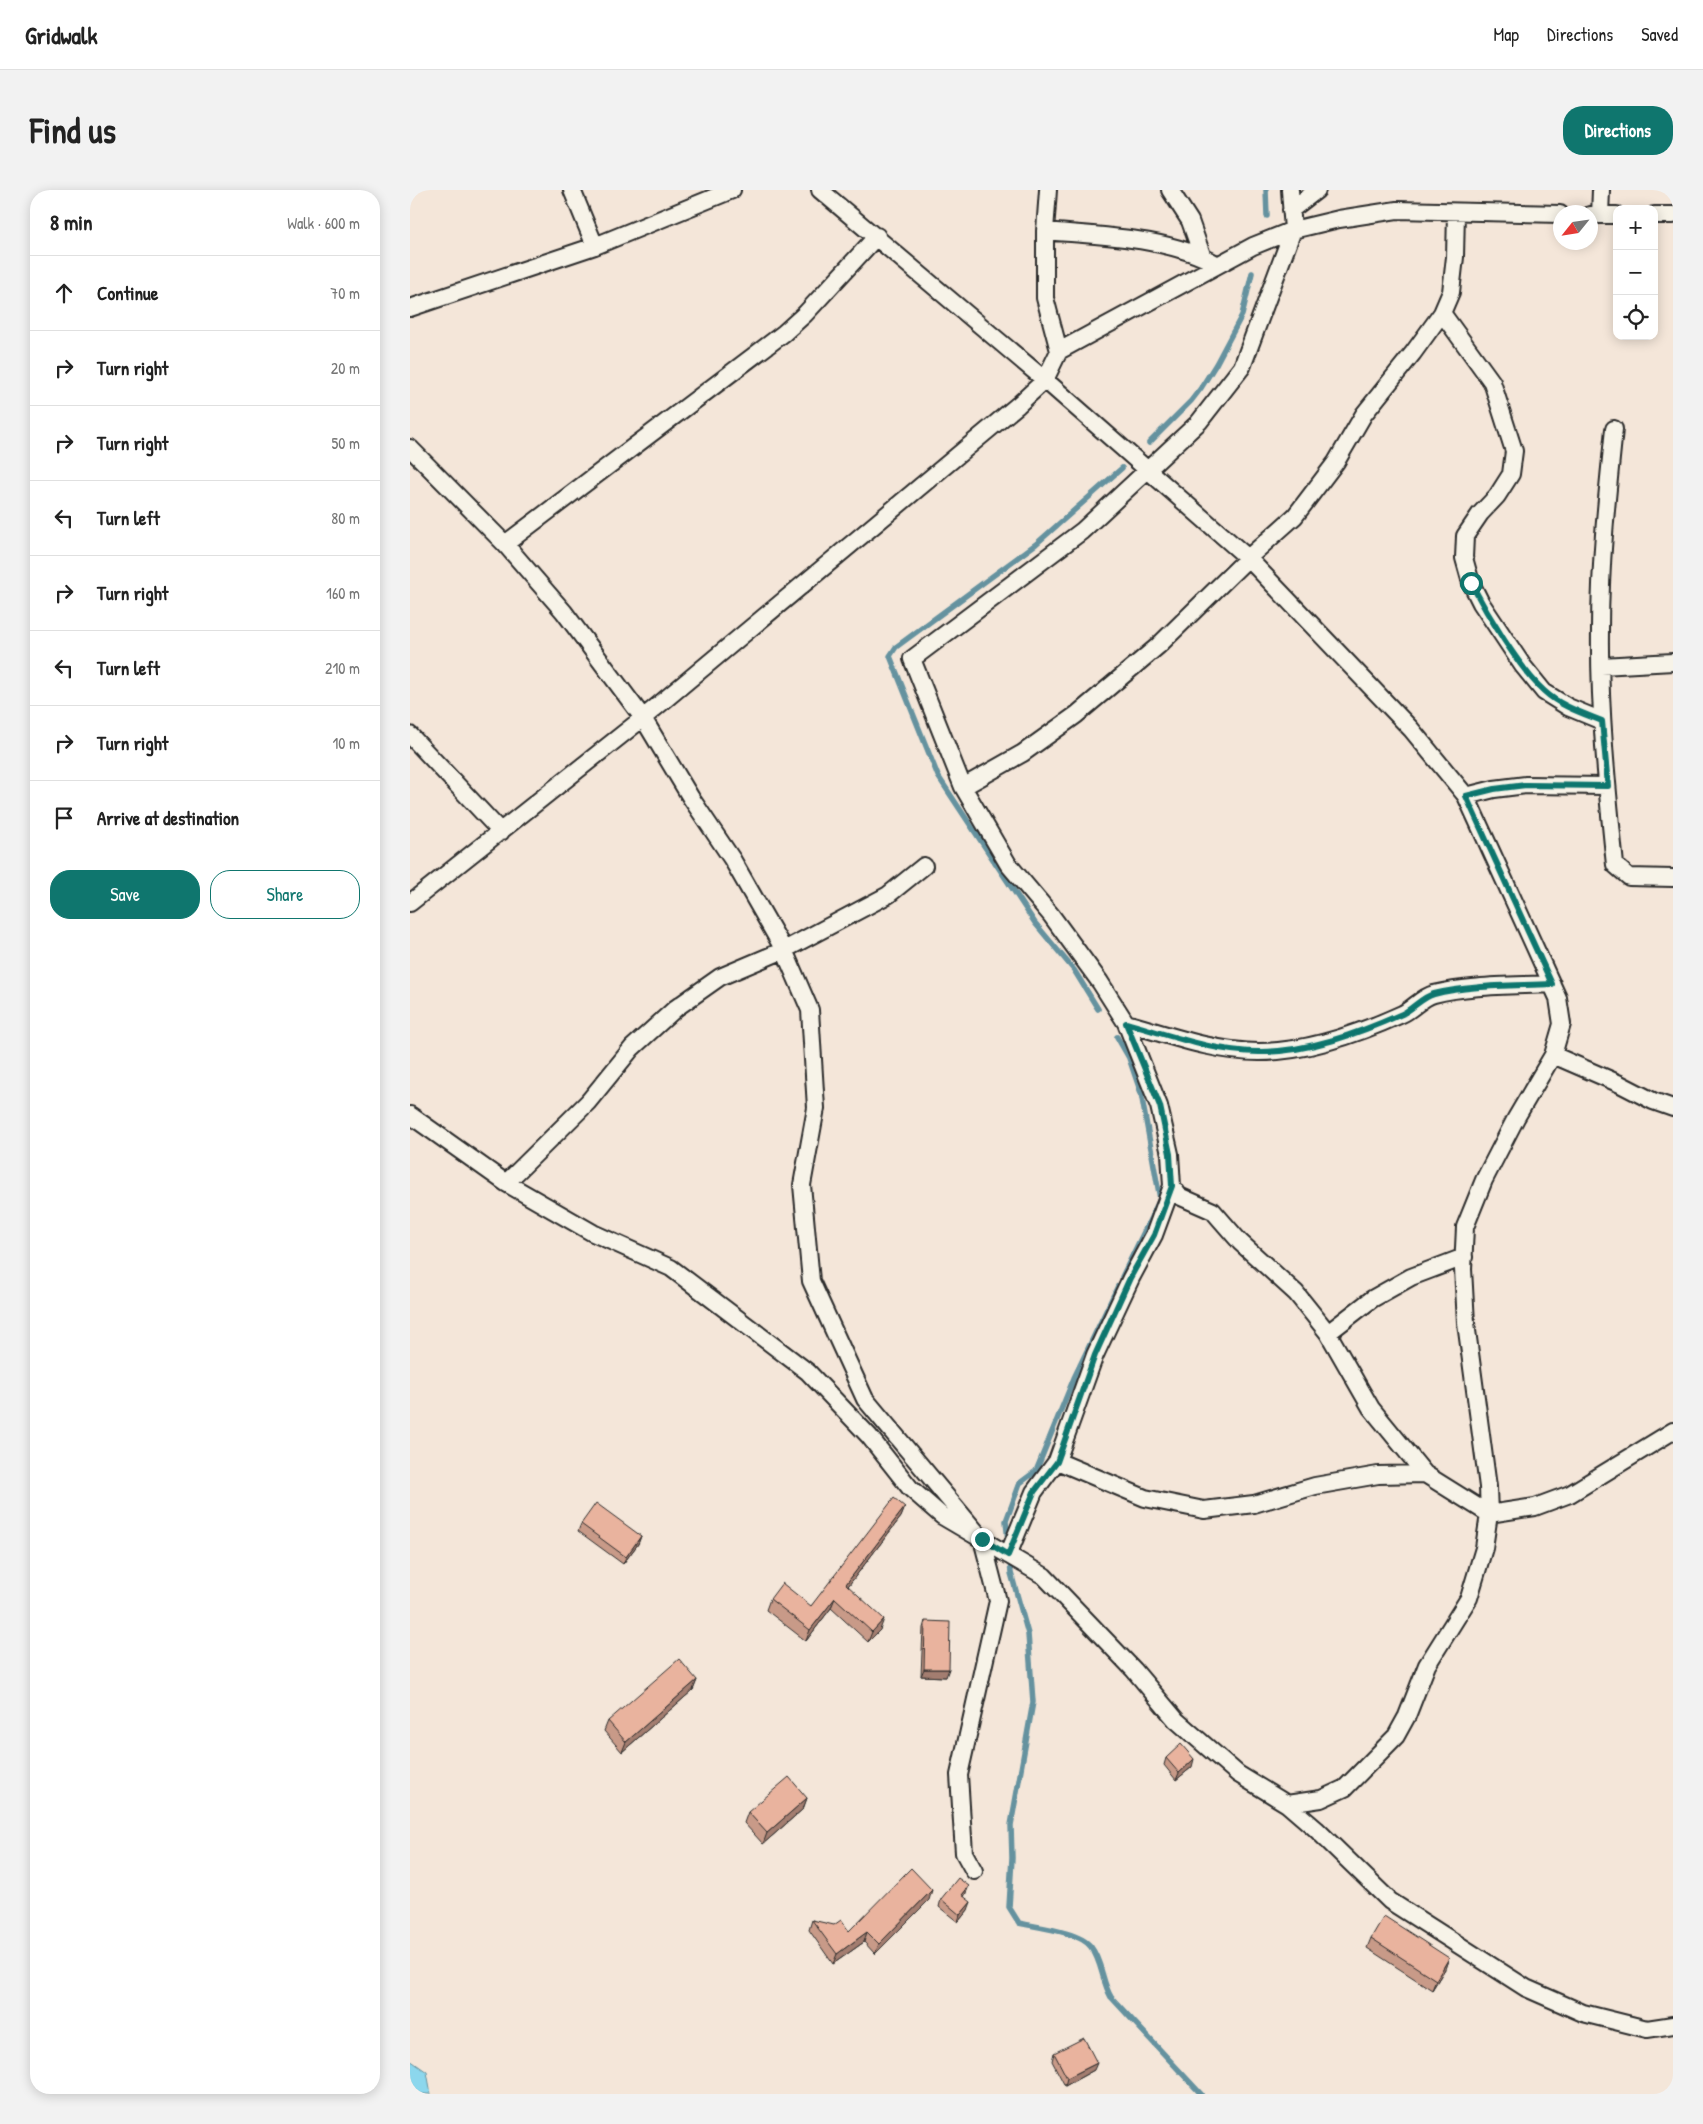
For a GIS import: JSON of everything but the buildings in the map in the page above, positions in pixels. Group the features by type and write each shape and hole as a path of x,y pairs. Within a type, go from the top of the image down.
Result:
{"street":[{"path":"572,190 595,246"},
{"path":"410,308 595,246 732,190"},
{"path":"820,190 877,236 1045,380 1248,558 1411,729 1466,796 1558,998 1562,1024 1553,1055 1516,1118 1484,1180 1466,1227 1464,1257 1466,1323 1490,1514 1484,1548 1469,1598 1427,1665 1407,1716 1396,1736 1345,1788 1321,1799 1287,1804"},
{"path":"1048,190 1045,231 1045,298 1059,351"},
{"path":"1170,190 1190,221 1202,256"},
{"path":"1008,1555 1034,1492 1057,1462 1095,1355 1130,1278 1154,1235 1172,1186 1170,1154 1160,1106 1126,1023 1100,982 1051,915 1008,864 963,787 912,659 1082,531 1200,422 1242,367 1293,230 1290,190"},
{"path":"1292,210 1317,190"},
{"path":"1597,205 1601,190"},
{"path":"410,903 502,832 643,718 1018,406 1045,380 1059,351 1218,264 1253,246 1293,230 1339,219 1397,210 1553,214"},
{"path":"963,787 1023,753 1076,715 1158,646 1248,558 1295,516 1336,462 1364,414 1442,313 1451,292 1455,257 1456,212"},
{"path":"1598,215 1613,215"},
{"path":"1658,215 1673,215"},
{"path":"1045,231 1142,242 1202,256 1218,264"},
{"path":"505,544 784,333 805,314 877,236"},
{"path":"1442,313 1492,382 1514,451 1512,474 1497,496 1480,514 1464,536 1464,558 1471,583 1481,603 1523,666 1544,692 1568,708 1602,721"},
{"path":"1614,428 1602,547 1601,666 1602,721 1615,865 1629,877 1673,878"},
{"path":"410,448 505,544 564,612 643,718 691,798 732,858 784,950 810,1010 816,1108 802,1185 811,1281 865,1400 982,1539 998,1601 959,1775 964,1853 974,1871"},
{"path":"1601,666 1673,662"},
{"path":"410,735 502,832"},
{"path":"1466,796 1494,789 1526,785 1608,786"},
{"path":"506,1183 588,1102 632,1048 676,1008 720,977 784,950 888,895 924,866"},
{"path":"1126,1023 1232,1050 1260,1052 1291,1050 1318,1046 1404,1014 1432,994 1459,990 1552,984"},
{"path":"1553,1055 1620,1084 1653,1101 1673,1108"},
{"path":"410,1115 506,1183 593,1233 671,1268 808,1372 869,1436 910,1488 942,1516 1044,1576 1085,1621 1134,1670 1176,1720 1238,1774 1287,1804 1316,1829 1390,1901 1526,1988 1583,2013 1647,2029 1673,2025"},
{"path":"1172,1186 1179,1196 1213,1212 1240,1242 1296,1293 1328,1333 1371,1408 1425,1474 1490,1514 1535,1506 1570,1494 1673,1431"},
{"path":"1328,1333 1372,1299 1411,1277 1464,1257"},
{"path":"1057,1462 1145,1498 1204,1510 1254,1504 1315,1486 1378,1475 1425,1474"}],"water":[{"path":"410,2060 427,2072 431,2094 410,2094"}],"waterway":[{"path":"1266,190 1267,216"},
{"path":"1149,443 1191,401 1216,364 1242,315 1252,273"},
{"path":"1098,1009 1074,970 1035,923 938,776 890,656 896,647 1036,544 1122,468"},
{"path":"1117,1037 1129,1058 1141,1093 1160,1199 1122,1277"},
{"path":"1008,1541 1006,1521 1020,1483 1036,1471 1074,1378 1118,1286"},
{"path":"1010,1560 1011,1573 1028,1634 1033,1702 1011,1825 1012,1858 1009,1907 1019,1923 1069,1934 1086,1942 1098,1959 1111,1997 1201,2094"}],"route":[{"path":"982,1539 1008,1555 1034,1492 1057,1462 1095,1355 1130,1278 1154,1235 1172,1186 1170,1154 1160,1106 1126,1023 1232,1050 1260,1052 1291,1050 1318,1046 1404,1014 1432,994 1459,990 1552,984 1466,796 1494,789 1526,785 1608,786 1602,721 1568,708 1544,692 1523,666 1481,603 1471,583"}]}
